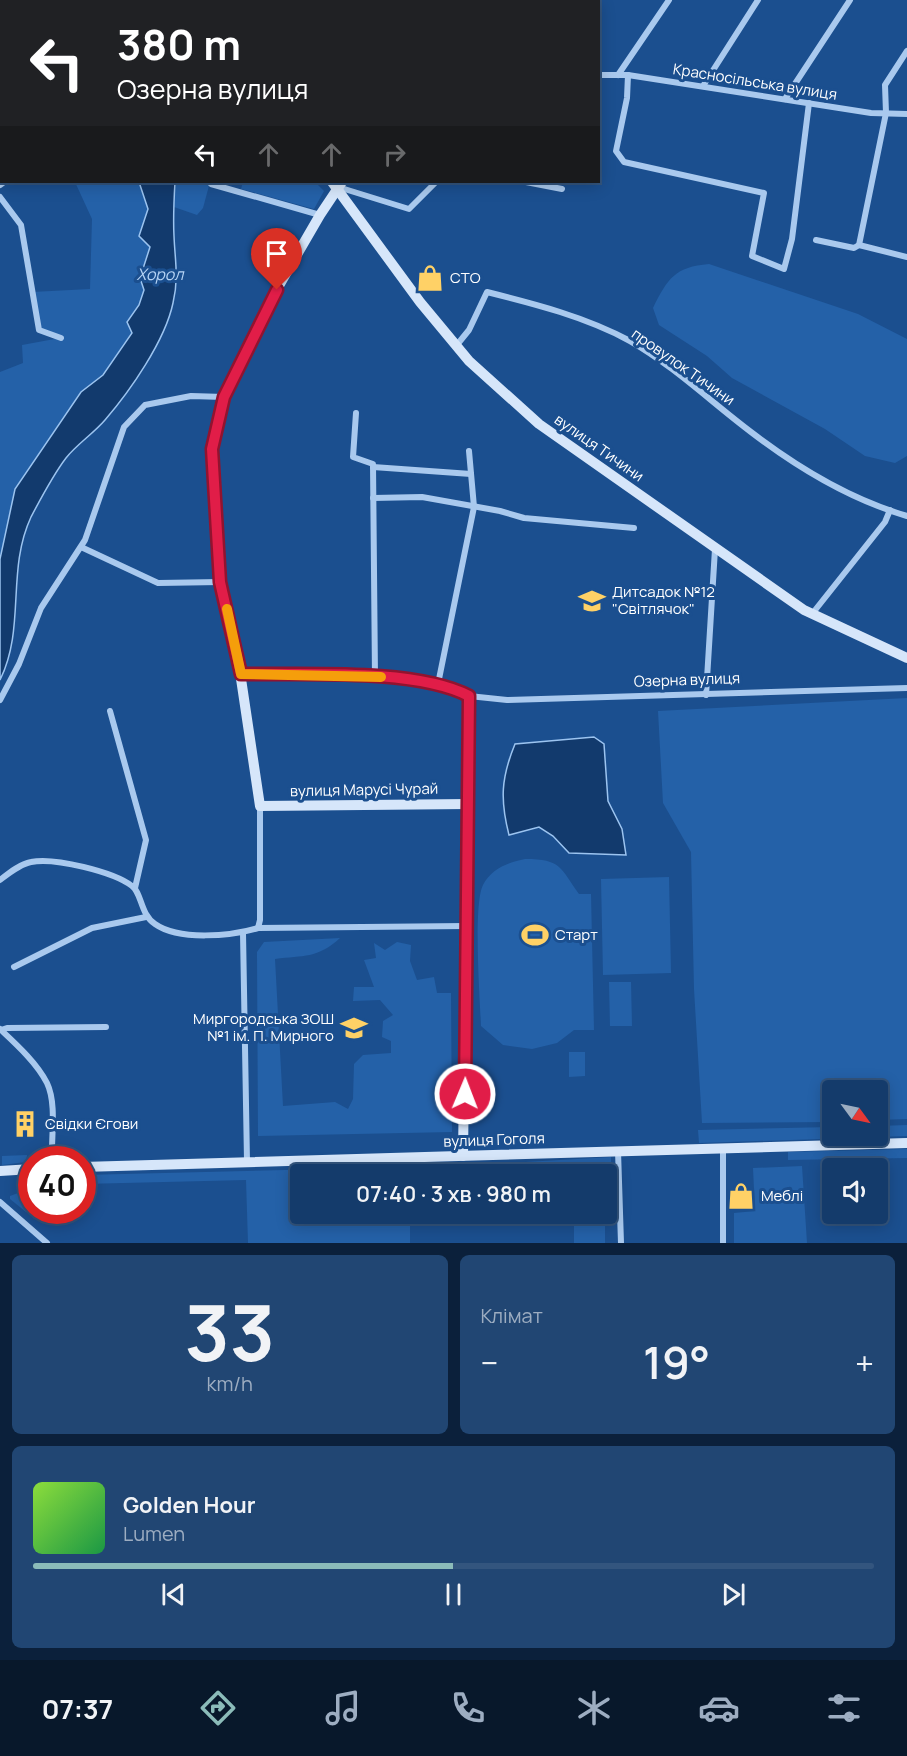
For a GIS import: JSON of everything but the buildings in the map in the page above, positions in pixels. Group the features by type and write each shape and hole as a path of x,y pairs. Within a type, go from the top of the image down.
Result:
{"street":[{"path":"618,75 669,0"},
{"path":"703,86 758,0"},
{"path":"785,99 850,0"},
{"path":"859,245 886,113 885,85 907,51"},
{"name":"Красносільська вулиця","path":"600,75 628,75 809,103 907,114"},
{"path":"628,75 627,98 616,151 624,162 764,193 752,256 784,269 792,239 809,103"},
{"path":"258,928 260,920 260,806 241,674 220,582 212,449 224,397 266,308 337,183 409,209 435,183"},
{"name":"вулиця Тичини","path":"337,183 360,222 469,362 539,424 715,549 812,614 907,658"},
{"path":"531,183 562,189"},
{"path":"211,184 320,215"},
{"path":"0,197 21,225 39,330 61,338"},
{"path":"816,240 854,248 859,245 907,257"},
{"name":"провулок Тичини","path":"456,346 469,330 487,291 547,307 629,341 695,386 751,432 818,479 907,516"},
{"path":"0,700 19,664 40,608 81,547 124,428 146,405 190,396 224,397"},
{"path":"356,414 353,457 373,464 375,677"},
{"path":"438,684 474,507 469,452"},
{"path":"373,467 471,474"},
{"path":"373,498 422,497 524,518 634,528"},
{"path":"812,614 885,522 890,510"},
{"path":"81,547 158,583 220,582"},
{"path":"706,695 715,549"},
{"name":"Озерна вулиця","path":"241,674 375,677 438,684 469,696 507,700 907,688"},
{"path":"463,1156 469,696"},
{"path":"110,711 146,840 135,888 146,917 157,926 189,935 243,933 258,928 466,926"},
{"name":"вулиця Марусі Чурай","path":"260,806 469,804"},
{"path":"0,880 13,870 32,861 85,867 110,874 135,888"},
{"path":"14,967 92,928 146,917"},
{"path":"243,933 247,1161"},
{"path":"51,1146 51,1104 47,1084 16,1044 1,1030 7,1028 106,1027"},
{"name":"вулиця Гоголя","path":"96,1166 907,1143"},
{"path":"723,1148 723,1243"},
{"path":"618,1151 621,1243"},
{"path":"0,1172 18,1170"},
{"path":"0,1202 46,1243"}],"shaded area":[{"path":"75,183 139,183 148,209 139,236 150,247 140,278 144,290 139,305 127,322 132,332 103,375 81,392 15,489 0,559 0,372 23,363 22,345 60,338 39,330 32,292 90,289 92,219"},
{"path":"176,183 210,183 203,208 197,215 174,207"},
{"path":"243,183 316,183 324,191 314,209 241,189"},
{"path":"709,264 858,314 907,339 907,456 895,463 865,456 825,429 732,378 707,356 659,325 653,308 668,282 680,271"},
{"path":"907,698 907,1119 888,1120 888,1080 822,1080 822,1122 702,1123 694,989 691,852 663,803 658,711"},
{"name":"Старт","path":"525,859 553,863 559,867 579,894 591,894 594,1030 574,1030 557,1043 532,1049 503,1045 481,1026 479,975 478,912 483,885 486,879 501,867"},
{"path":"669,877 671,973 603,975 601,879"},
{"path":"340,938 317,953 275,959 283,1106 335,1102 348,1109 353,1099 354,1064 363,1055 391,1053 391,1041 382,1037 383,1021 393,1015 380,1000 353,1001 354,987 374,987 364,960 376,958 374,943 385,950 397,942 411,945 410,961 417,980 434,977 437,993 451,993 452,1132 258,1136 257,952 264,942"},
{"path":"609,982 631,982 632,1026 610,1026"},
{"path":"569,1052 585,1052 585,1076 569,1077"},
{"path":"907,1125 907,1136 888,1137 888,1126"},
{"path":"822,1127 822,1139 699,1143 698,1130"},
{"path":"907,1149 907,1158 788,1160 788,1152"},
{"path":"18,1155 18,1163 2,1165 2,1156"},
{"path":"611,1157 611,1164 489,1164"},
{"path":"802,1166 807,1243 734,1243 734,1213 755,1211 753,1168"},
{"path":"290,1170 290,1224 410,1224 410,1243 248,1243 246,1180 96,1184 96,1175"},
{"path":"18,1193 18,1206 10,1199 10,1196"},
{"path":"574,1224 605,1224 605,1243 574,1243"}],"water":[{"name":"Хорол","path":"139,183 175,183 176,277 175,294 169,318 155,349 125,395 105,420 66,458 31,517 19,558 12,640 8,660 0,680 0,559 15,489 81,392 103,375 132,333 127,322 139,305 144,290 140,278 150,247 139,236 148,209"},
{"path":"594,737 604,744 608,801 622,829 626,855 569,853 553,836 539,827 509,835 504,811 503,789 515,744"}],"slow traffic":[{"path":"227,609 241,674 381,677"}],"place":[{"name":"СТО","path":"430,278"},
{"name":"Дитсадок №12 \"Світлячок\"","path":"592,601"},
{"name":"Старт","path":"535,935"},
{"name":"Миргородська ЗОШ №1 ім. П. Мирного","path":"354,1028"},
{"name":"Свідки Єгови","path":"25,1124"},
{"name":"Меблі","path":"741,1196"}],"route":[{"path":"277,290 266,308 224,397 212,449 220,582 241,674 375,677 438,684 469,696 465,1094"}]}
